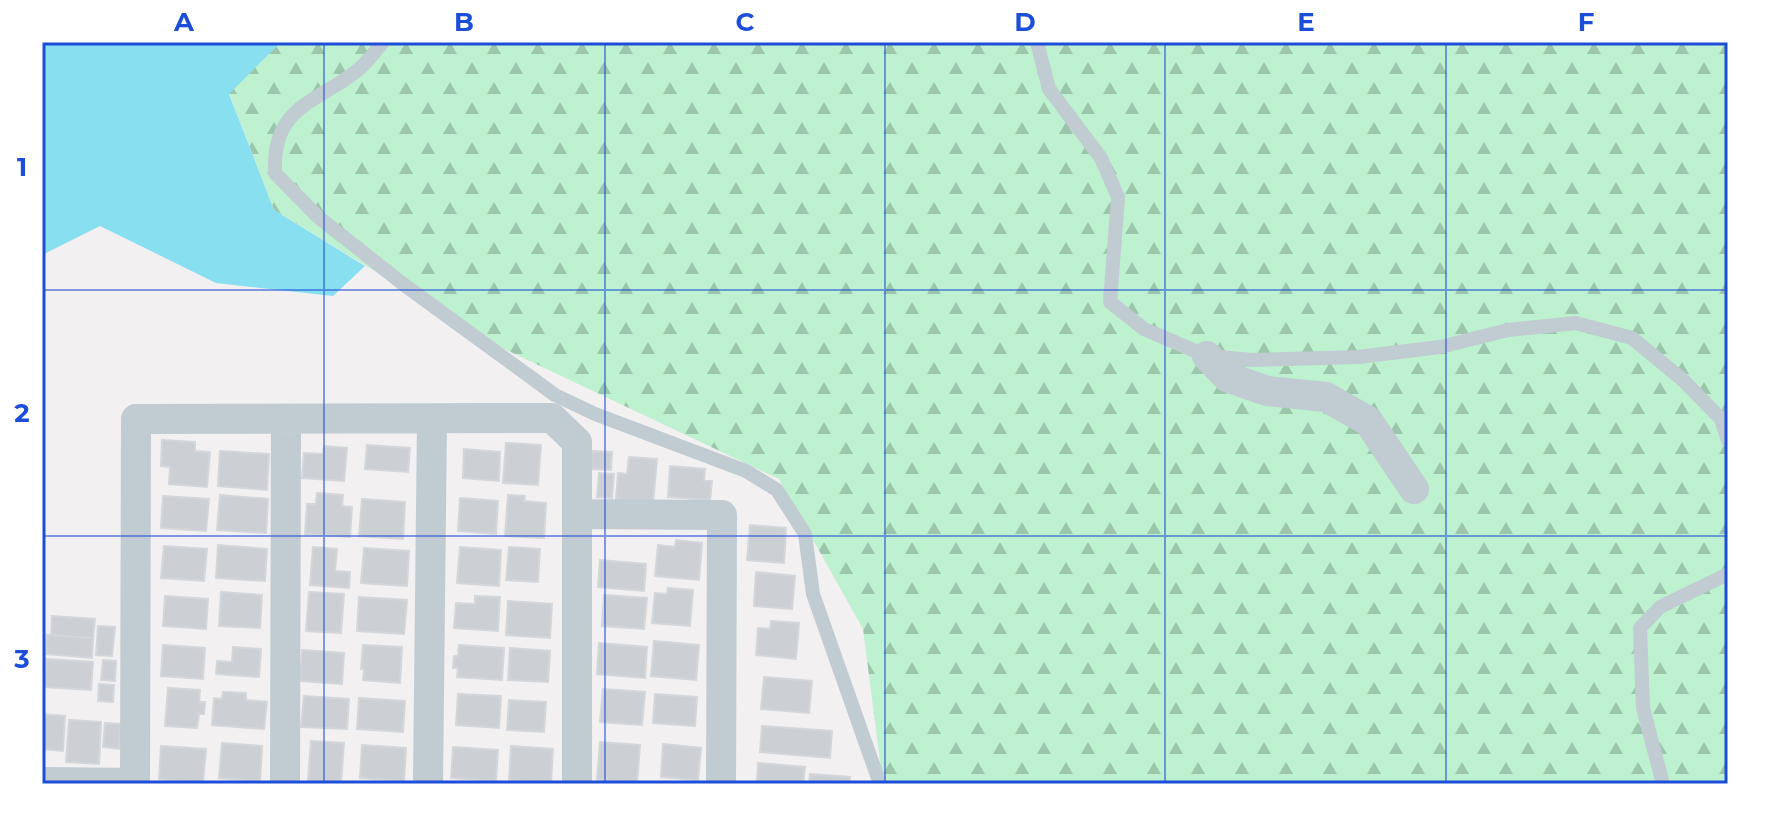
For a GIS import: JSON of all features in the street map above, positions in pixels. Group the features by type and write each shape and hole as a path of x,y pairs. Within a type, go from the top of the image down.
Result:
{"street":[{"path":"1207,356 1227,377 1267,391 1326,397 1368,421 1414,489"},
{"path":"42,782 135,783 136,419 552,418 577,442 577,784"},
{"path":"285,784 286,419"},
{"path":"428,784 432,419"},
{"path":"577,514 722,515 721,784"}],"lane":[{"path":"383,42 360,69 291,114 274,149 275,173 317,216 403,284 555,395 595,414 746,471 777,490 805,534 813,594 880,784"},
{"path":"1037,42 1049,89 1101,158 1118,197 1110,302 1144,329 1207,356 1252,360 1358,357 1440,347 1508,330 1576,323 1632,338 1684,381 1721,419 1728,441"},
{"path":"1663,784 1643,708 1640,628 1660,607 1728,574"}],"green space":[{"path":"281,42 1728,42 1728,784 883,784 863,629 779,479 498,346 274,210 229,93"}],"water":[{"path":"42,42 281,42 229,94 274,210 365,266 333,296 216,283 100,226 42,255"}],"building":[{"path":"162,440 195,442 195,451 210,452 207,487 169,484 170,467 161,466"},
{"path":"506,443 541,445 538,485 503,483"},
{"path":"367,445 410,448 408,472 365,469"},
{"path":"324,446 347,448 344,481 302,478 304,453 323,454"},
{"path":"464,449 500,452 499,481 463,478"},
{"path":"220,451 269,454 267,490 218,486"},
{"path":"592,451 612,452 611,470 591,469"},
{"path":"629,457 657,459 653,503 616,499 618,473 627,474"},
{"path":"670,466 705,469 704,481 712,481 710,500 668,497"},
{"path":"599,473 614,474 612,498 597,497"},
{"path":"317,493 343,495 342,506 352,507 350,537 305,534 307,504 316,504"},
{"path":"220,495 268,499 266,533 217,530"},
{"path":"508,495 525,496 524,501 546,503 544,538 505,536"},
{"path":"163,496 209,499 206,531 161,528"},
{"path":"460,498 498,501 496,534 458,531"},
{"path":"362,499 405,502 403,539 359,536"},
{"path":"750,525 786,528 784,563 747,560"},
{"path":"676,540 702,543 699,580 655,576 658,545 675,547"},
{"path":"218,545 267,549 265,581 216,578"},
{"path":"164,546 207,549 204,581 161,578"},
{"path":"313,547 337,549 335,571 350,572 349,588 310,585"},
{"path":"460,547 501,550 499,586 457,583"},
{"path":"509,547 540,549 538,582 506,580"},
{"path":"364,548 409,551 407,586 361,583"},
{"path":"600,560 646,564 644,591 598,587"},
{"path":"756,572 795,576 792,609 754,606"},
{"path":"668,588 693,590 690,626 652,623 655,593 667,594"},
{"path":"221,592 262,595 260,628 219,626"},
{"path":"309,592 344,594 341,633 306,631"},
{"path":"604,595 647,598 644,629 602,626"},
{"path":"165,596 208,599 206,629 163,626"},
{"path":"475,596 500,597 498,631 454,628 456,603 475,604"},
{"path":"359,597 407,600 404,634 357,631"},
{"path":"508,601 552,604 550,638 506,635"},
{"path":"52,616 95,619 93,638 51,635"},
{"path":"771,621 799,623 796,659 756,655 758,628 770,629"},
{"path":"98,626 115,627 112,656 96,655"},
{"path":"47,635 93,638 92,658 46,654"},
{"path":"654,641 699,645 696,680 651,676"},
{"path":"599,643 647,647 645,678 597,674"},
{"path":"163,645 205,648 203,679 161,676"},
{"path":"363,645 402,647 400,683 363,680"},
{"path":"459,645 504,648 502,680 457,677 458,668 453,668"},
{"path":"233,647 261,649 259,677 216,674 217,661 232,662"},
{"path":"510,648 550,651 548,682 508,680"},
{"path":"302,650 344,653 342,684 300,681"},
{"path":"46,659 93,662 91,690 45,687"},
{"path":"103,660 116,661 115,681 101,680"},
{"path":"764,677 812,681 809,713 761,709"},
{"path":"99,684 114,685 113,702 98,701"},
{"path":"168,688 200,690 199,702 205,702 204,714 199,714 197,728 165,726"},
{"path":"603,689 645,692 642,725 600,722"},
{"path":"223,692 246,693 246,700 267,702 264,729 212,725 214,698 222,699"},
{"path":"458,694 501,696 499,728 456,725"},
{"path":"655,694 697,697 695,726 653,723"},
{"path":"304,696 349,699 347,729 301,727"},
{"path":"359,698 405,701 403,732 357,729"},
{"path":"509,700 546,702 544,732 507,730"},
{"path":"42,714 65,716 63,751 42,749"},
{"path":"69,720 101,722 99,764 66,762"},
{"path":"105,723 121,724 119,749 103,747"},
{"path":"762,726 832,731 830,758 760,752"},
{"path":"311,741 344,743 341,783 308,781"},
{"path":"600,742 640,745 637,783 597,780"},
{"path":"222,743 262,746 260,781 219,778"},
{"path":"663,744 701,748 698,780 661,777"},
{"path":"362,745 406,748 404,781 360,778"},
{"path":"161,746 206,749 203,783 159,779"},
{"path":"511,746 553,749 551,783 509,780"},
{"path":"453,747 498,750 496,781 451,778"},
{"path":"758,763 805,767 803,784 757,784"},
{"path":"810,774 850,777 849,784 809,784"}]}
